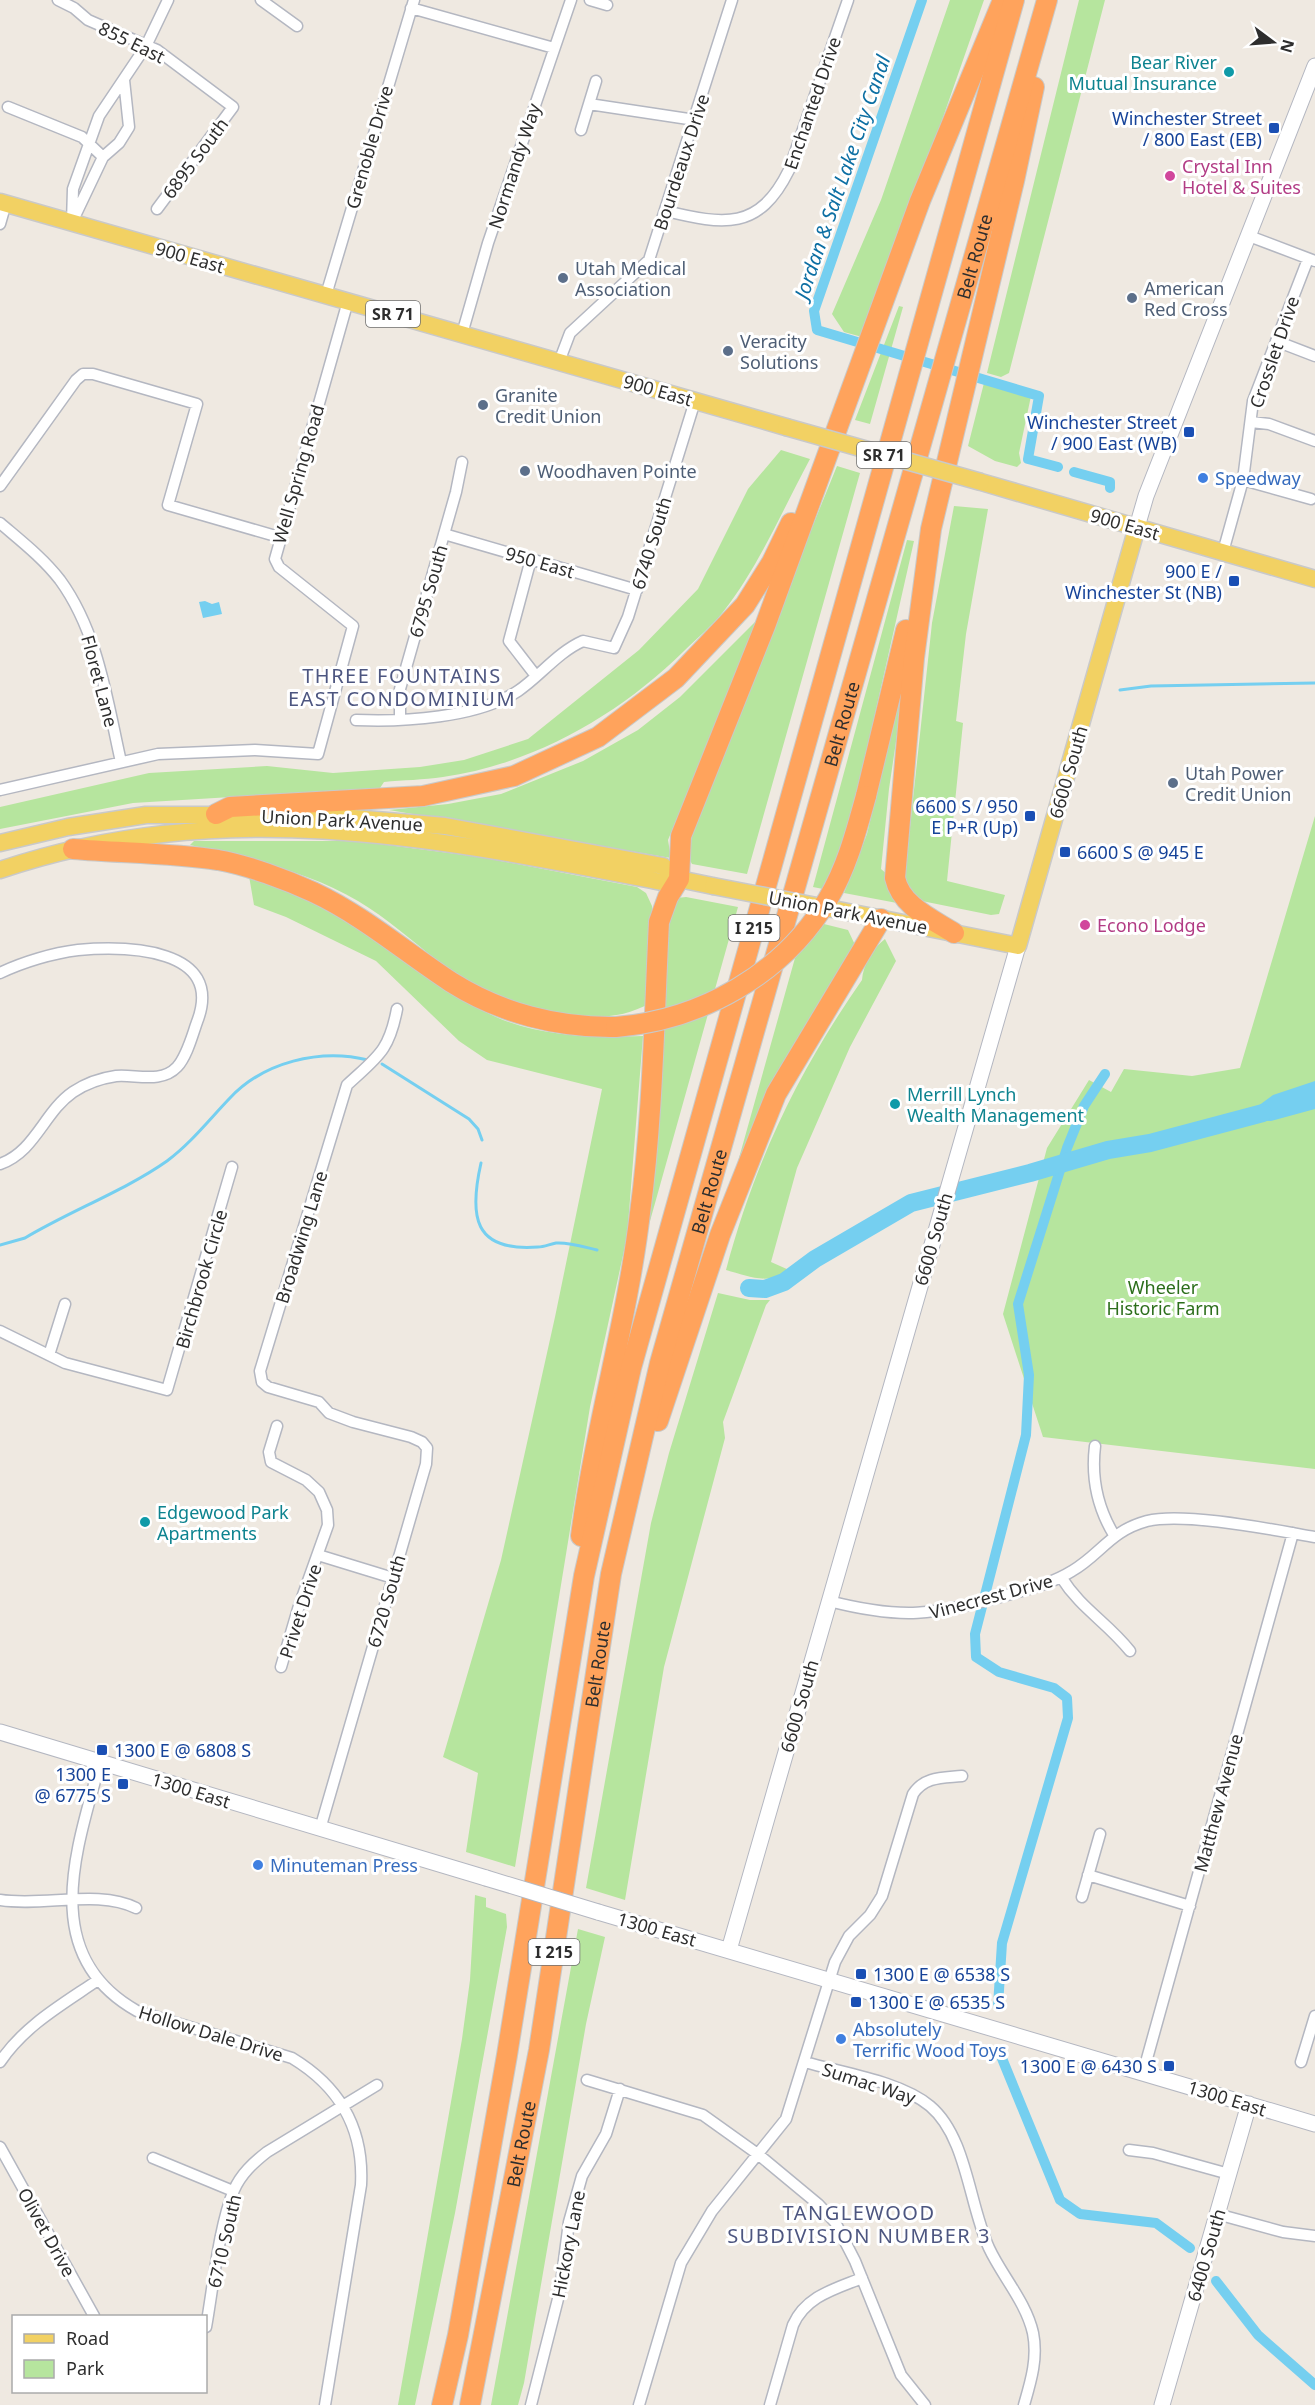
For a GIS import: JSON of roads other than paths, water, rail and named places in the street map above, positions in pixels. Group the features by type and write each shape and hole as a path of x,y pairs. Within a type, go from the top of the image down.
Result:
{"highway":[{"path":"537,1866 588,1486 640,1214 648,1122 659,922 668,897 679,879 681,836 765,626 920,201 1003,0"},
{"name":"Belt Route","path":"442,2405 460,2324 584,1576 631,1368 1014,0"},
{"name":"Belt Route","path":"470,2405 539,2050 611,1574 666,1340 1047,0"},
{"path":"73,849 219,860 249,869 312,892 365,920 452,982 505,1009 576,1026 646,1025 694,1012 747,982 786,950 806,930 828,900 843,870 866,796 1014,181 1052,0"},
{"path":"216,814 230,807 423,796 514,776 598,737 676,678 745,605 772,562 795,516 850,392"},
{"path":"931,529 914,658 895,878 897,888 916,909 954,933"},
{"path":"620,1534 720,1235 776,1094 881,919"}],"main road":[{"path":"1137,527 1146,496 1315,66"},
{"name":"900 East","path":"3,203 1315,579"},
{"name":"6600 South","path":"729,1950 1137,527"},
{"name":"Union Park Avenue","path":"0,843 118,818 216,814 354,817 446,826 663,866 679,879"},
{"name":"Union Park Avenue","path":"0,870 73,849 184,832 322,830 430,839 662,882 679,879 1018,946"},
{"name":"1300 East","path":"0,1732 1315,2124"},
{"name":"6400 South","path":"1162,2405 1249,2104"}],"street":[{"name":"855 East","path":"58,0 74,8 88,20 156,50 233,107"},
{"path":"72,222 73,189 105,102 124,80 146,46 168,0"},
{"path":"261,0 297,26"},
{"name":"Normandy Way","path":"462,334 488,243 571,0"},
{"path":"590,0 607,5"},
{"name":"Bourdeaux Drive","path":"559,362 567,340 576,326 649,260 732,0"},
{"name":"Enchanted Drive","path":"666,211 706,221 737,219 752,214 768,202 780,188 789,170 848,0"},
{"path":"413,4 554,48"},
{"name":"Grenoble Drive","path":"326,295 413,4"},
{"path":"72,222 104,157 119,143 129,127 124,80"},
{"path":"581,130 596,81"},
{"path":"589,104 695,120"},
{"path":"8,106 90,142 104,157"},
{"name":"6895 South","path":"157,209 233,107"},
{"path":"0,224 3,203"},
{"path":"1249,236 1311,260"},
{"name":"Crosslet Drive","path":"1223,552 1243,480 1253,401 1311,260"},
{"name":"Well Spring Road","path":"0,790 121,762 180,753 278,750 318,754 353,626 279,567 275,560 279,537 348,301"},
{"path":"1276,341 1315,356"},
{"path":"0,486 76,380 83,374 93,374 197,404 168,505 279,537"},
{"name":"6740 South","path":"536,676 583,640 614,648 637,590 695,401"},
{"path":"1251,422 1269,424 1315,441"},
{"name":"6795 South","path":"400,720 400,689 462,462"},
{"path":"1243,480 1311,499"},
{"name":"Floret Lane","path":"0,523 34,552 60,581 91,637 121,762"},
{"name":"950 East","path":"444,534 637,590"},
{"path":"356,720 400,720 464,711 516,693 536,676 509,640 531,559"},
{"path":"0,973 77,950 153,953 184,963 193,971 199,980 203,1001 178,1067 161,1076 115,1076 75,1091 62,1101 21,1154 0,1164"},
{"name":"Broadwing Lane","path":"353,1422 329,1413 319,1402 268,1387 262,1382 260,1371 347,1085 383,1052 392,1036 397,1010"},
{"name":"Birchbrook Circle","path":"49,1355 65,1363 167,1390 232,1167"},
{"path":"0,1331 49,1355 65,1304"},
{"name":"6720 South","path":"320,1829 426,1464 427,1448 422,1442 353,1422"},
{"name":"Privet Drive","path":"277,1425 269,1452 271,1462 306,1480 319,1492 327,1510 328,1525 298,1609 281,1667"},
{"path":"1095,1446 1094,1479 1097,1502 1114,1535"},
{"name":"Vinecrest Drive","path":"830,1601 870,1612 896,1614 927,1614 975,1603 1042,1586 1076,1569 1114,1535 1133,1525 1168,1518 1315,1536"},
{"name":"Matthew Avenue","path":"1143,2073 1293,1533"},
{"name":"Privet Drive","path":"318,1555 393,1578"},
{"path":"1061,1577 1074,1598 1107,1625 1130,1651"},
{"name":"Hollow Dale Drive","path":"100,1762 74,1860 72,1901 83,1950 98,1980 121,2002 137,2011 292,2058 311,2069 344,2105 360,2144 361,2184 325,2405"},
{"path":"639,2405 672,2290 687,2250 712,2211 786,2119 828,1980 846,1940 870,1915 882,1896 913,1794 920,1786 932,1779 962,1776"},
{"path":"1082,1897 1100,1834"},
{"path":"1088,1875 1190,1906"},
{"path":"0,1900 29,1903 111,1899 136,1908"},
{"path":"0,2062 14,2042 32,2026 98,1980"},
{"path":"1301,2062 1315,2016"},
{"name":"Sumac Way","path":"805,2062 907,2092 931,2107 946,2124 955,2143 988,2247 1030,2324 1034,2341 1034,2366 1024,2405"},
{"path":"587,2080 703,2115 759,2155 818,2204 835,2222 862,2278 901,2375 925,2405"},
{"name":"6710 South","path":"207,2322 233,2191 253,2163 377,2085"},
{"name":"Hickory Lane","path":"531,2405 562,2283 569,2222 582,2176 606,2134 620,2089"},
{"name":"Olivet Drive","path":"0,2147 93,2315"},
{"path":"1129,2150 1154,2153 1229,2175"},
{"path":"153,2158 233,2191"},
{"path":"1217,2214 1282,2232 1315,2236"},
{"path":"770,2405 793,2325 799,2313 818,2296 862,2278"}],"water":[{"path":"205,601 212,604 219,602 222,614 203,618 199,602"},
{"path":"1315,1081 1315,1109 1271,1121 1239,1120 1273,1095"}],"waterway":[{"name":"Jordan & Salt Lake City Canal","path":"922,0 814,311 817,330 1039,396 1028,459 1058,467"},
{"name":"Jordan & Salt Lake City Canal","path":"1074,472 1110,482 1110,488"},
{"path":"1120,690 1151,686 1315,683"},
{"path":"0,1245 25,1238 151,1172 184,1147 243,1086 275,1067 312,1057 350,1057 368,1060"},
{"path":"382,1064 469,1119 478,1129 482,1140"},
{"name":"Jordan & Salt Lake City Canal","path":"998,2006 1002,1943 1068,1718 1067,1698 1054,1688 999,1672 976,1657 975,1634 1026,1435 1029,1375 1018,1304 1067,1148 1084,1106 1105,1074"},
{"path":"749,1288 765,1289 784,1282 815,1259 911,1203 1030,1173 1108,1150 1150,1143 1263,1113"},
{"path":"481,1163 477,1182 477,1214 481,1227 488,1237 516,1247 540,1247 561,1243 597,1250"},
{"name":"Jordan & Salt Lake City Canal","path":"1001,2056 1060,2200 1080,2214 1156,2223 1190,2248"},
{"name":"Jordan & Salt Lake City Canal","path":"1216,2281 1258,2335 1315,2385"}],"place":[{"name":"Bear River Mutual Insurance","path":"1229,72"},
{"name":"Winchester Street / 800 East (EB)","path":"1274,128"},
{"name":"Crystal Inn Hotel & Suites","path":"1170,176"},
{"name":"Utah Medical Association","path":"563,278"},
{"name":"American Red Cross","path":"1132,298"},
{"name":"Veracity Solutions","path":"728,351"},
{"name":"Granite Credit Union","path":"483,405"},
{"name":"Winchester Street / 900 East (WB)","path":"1189,432"},
{"name":"Woodhaven Pointe","path":"525,471"},
{"name":"Speedway","path":"1203,478"},
{"name":"900 E / Winchester St (NB)","path":"1234,581"},
{"name":"Utah Power Credit Union","path":"1173,783"},
{"name":"6600 S / 950 E P+R (Up)","path":"1030,816"},
{"name":"6600 S @ 945 E","path":"1065,852"},
{"name":"Econo Lodge","path":"1085,925"},
{"name":"Merrill Lynch Wealth Management","path":"895,1104"},
{"name":"Edgewood Park Apartments","path":"145,1522"},
{"name":"1300 E @ 6808 S","path":"102,1750"},
{"name":"1300 E @ 6775 S","path":"123,1784"},
{"name":"Minuteman Press","path":"258,1865"},
{"name":"1300 E @ 6538 S","path":"861,1974"},
{"name":"1300 E @ 6535 S","path":"856,2002"},
{"name":"Absolutely Terrific Wood Toys","path":"841,2039"},
{"name":"1300 E @ 6430 S","path":"1169,2066"}],"district":[{"name":"THREE FOUNTAINS EAST CONDOMINIUM","path":"402,686"},
{"name":"TANGLEWOOD SUBDIVISION NUMBER 3","path":"859,2224"}],"park label":[{"name":"Wheeler Historic Farm","path":"1163,1297"}]}
